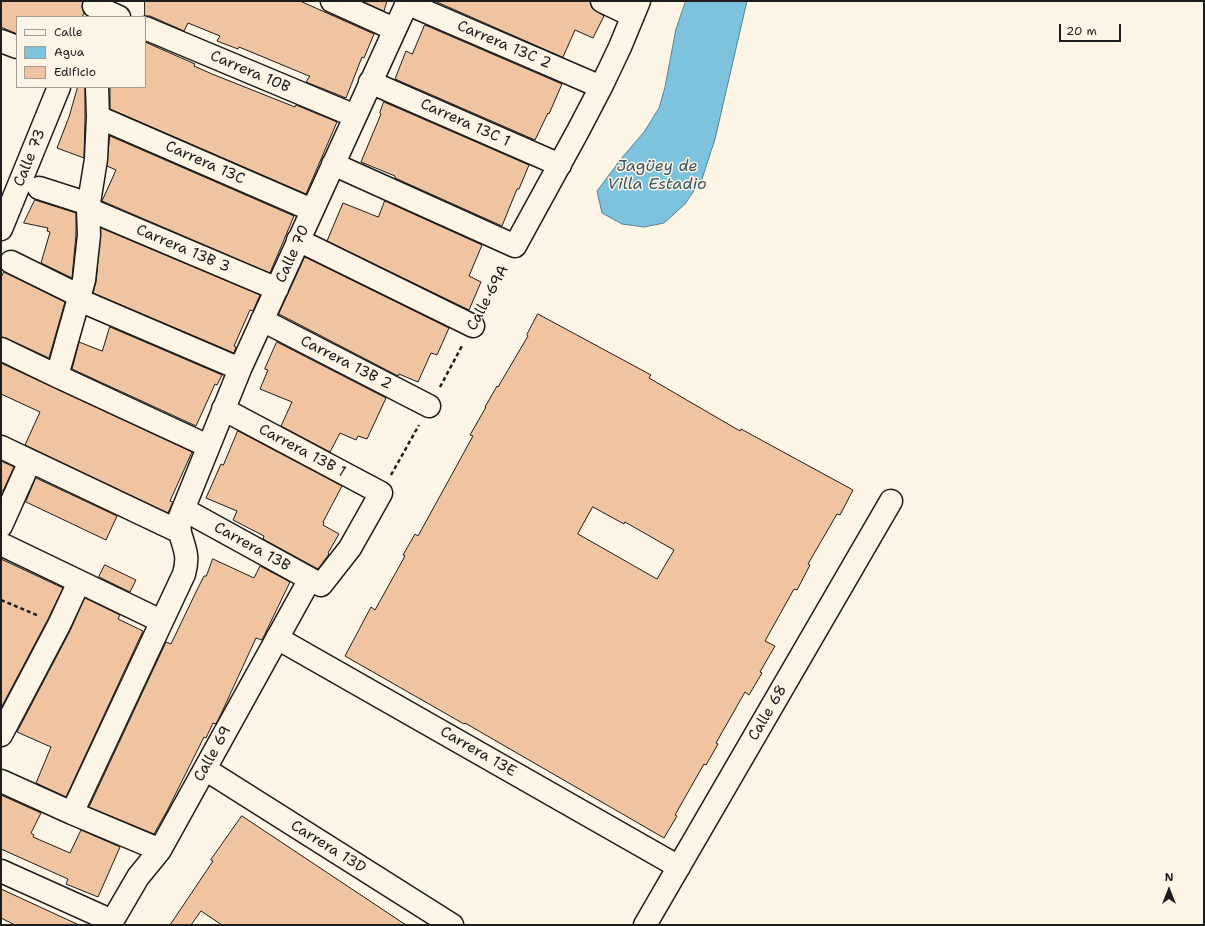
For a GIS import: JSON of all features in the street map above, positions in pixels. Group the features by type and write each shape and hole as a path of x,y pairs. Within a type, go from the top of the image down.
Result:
{"street":[{"path":"332,1 394,29"},
{"path":"602,1 636,8"},
{"name":"Calle 70","path":"180,532 180,517 240,369 407,2"},
{"name":"Carrera 13C 2","path":"407,2 601,87"},
{"path":"94,8 116,16"},
{"name":"Calle 69A","path":"515,246 601,87 636,8"},
{"name":"Carrera 10B","path":"146,28 355,116"},
{"path":"1,41 16,47"},
{"name":"Carrera 13C 1","path":"370,82 560,165"},
{"name":"Calle 73","path":"1,229 59,88"},
{"path":"57,376 84,280 89,235 89,207 96,159 98,117 97,88"},
{"name":"Carrera 13C","path":"98,117 312,210"},
{"path":"333,164 515,246"},
{"name":"Carrera 13B 3","path":"39,188 89,207 277,289"},
{"path":"298,240 473,326"},
{"path":"11,262 79,298 240,369"},
{"name":"Carrera 13B 2","path":"262,320 429,406"},
{"path":"1,349 208,446"},
{"name":"Carrera 13B 1","path":"223,409 381,493"},
{"path":"1,447 180,532 184,541 186,556 184,574 72,813"},
{"path":"1,526 30,461"},
{"path":"315,582 350,548 381,493"},
{"name":"Calle 68","path":"645,925 891,501"},
{"name":"Carrera 13B","path":"183,509 315,582"},
{"path":"1,544 161,621"},
{"path":"1,735 59,625 79,582"},
{"name":"Calle 69","path":"111,923 138,877 160,850 277,638 315,582"},
{"name":"Carrera 13E","path":"277,638 679,867"},
{"name":"Carrera 13D","path":"205,769 452,925"},
{"path":"1,781 160,850"},
{"path":"1,871 111,923"}],"path":[{"name":"Calle 69A","path":"381,493 473,326 515,246"},
{"path":"1,600 59,625"}],"water":[{"name":"Jagüey de Villa Estadio","path":"686,1 747,1 715,139 702,179 685,204 664,223 644,227 622,224 602,213 597,191 644,132 659,108 665,87 676,29"}],"building":[{"path":"1,1 83,1 82,7 84,13 82,16 16,16 16,34 1,27"},
{"path":"145,1 300,1 374,34 364,58 362,57 346,98 306,82 310,76 239,47 238,49 217,41 220,36 188,23 184,31 150,16 145,16"},
{"path":"362,1 387,1 384,11"},
{"path":"435,1 590,1 592,8 604,16 593,38 575,30 563,57"},
{"path":"425,25 562,84 549,114 548,113 535,140 395,79 406,51 412,54"},
{"path":"146,42 195,64 194,66 212,74 337,122 306,194 110,109 110,88 146,88"},
{"path":"78,88 85,88 84,158 57,148 69,117"},
{"path":"384,102 529,165 519,189 517,189 502,226 395,178 395,176 361,162 381,114 380,113"},
{"path":"110,136 294,216 270,273 102,201 116,170 107,166"},
{"path":"35,200 76,213 76,235 72,278 41,263 50,232 47,231 48,228 24,223"},
{"path":"385,201 482,245 469,276 481,282 469,310 327,241 343,203 378,217"},
{"path":"101,228 260,295 253,311 250,310 234,346 236,347 234,353 93,293 96,282"},
{"path":"305,257 449,328 437,355 431,353 418,382 399,374 398,376 279,314"},
{"path":"4,272 65,302 49,358 1,337 1,278"},
{"path":"538,314 651,375 649,378 740,431 741,429 853,490 840,515 837,514 808,564 810,565 797,590 794,589 765,641 775,646 760,672 762,673 749,695 745,692 716,743 718,744 706,765 704,764 675,815 677,816 664,838 465,723 464,724 345,656 371,607 375,610 405,556 403,555 415,534 418,536 473,436 470,435 485,407 528,336 527,335","holes":["593,507 624,524 625,522 674,550 657,579 578,534"]},
{"path":"110,327 222,375 217,385 215,384 196,426 72,369 79,342 102,351"},
{"path":"277,342 386,398 367,439 358,436 356,440 340,433 330,452 281,426 292,402 260,389 268,370 265,369"},
{"path":"1,363 192,452 170,501 173,502 168,513 25,445 40,412 1,394"},
{"path":"238,431 342,486 323,522 323,525 339,534 328,553 329,554 318,569 263,539 264,536 233,520 237,511 206,498"},
{"path":"1,461 14,467 3,491 1,490"},
{"path":"36,478 117,516 106,540 26,502"},
{"path":"1,559 63,588 1,708"},
{"path":"213,559 254,578 260,566 290,582 262,640 256,638 216,724 213,723 206,738 204,737 154,834 89,807 166,642 171,644 204,576 206,576"},
{"path":"105,565 136,580 130,592 99,577"},
{"path":"85,598 120,615 118,619 143,631 66,797 36,783 51,747 17,732 70,631"},
{"path":"1,795 41,813 31,833 34,835 33,837 70,853 81,830 120,847 98,897 66,884 68,879 1,849"},
{"path":"242,816 406,925 222,925 201,911 191,925 170,925 213,861 211,860"},
{"path":"1,889 79,925 15,925 1,918"}]}
